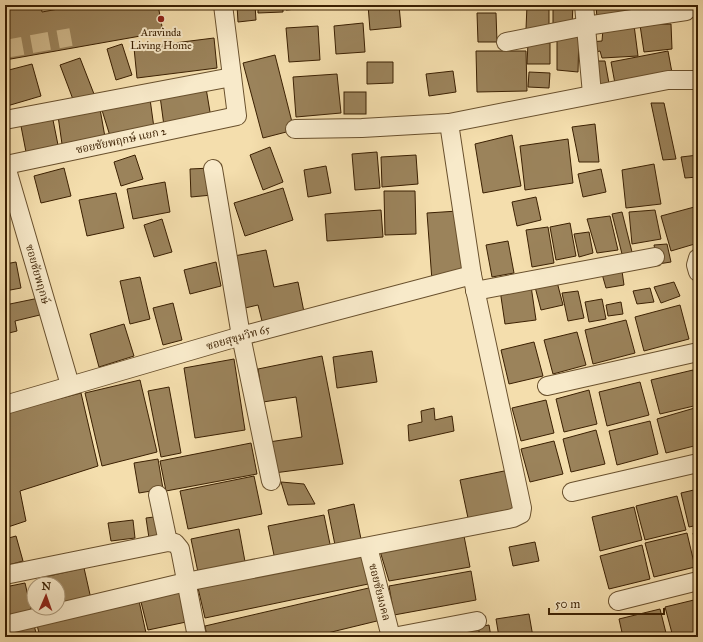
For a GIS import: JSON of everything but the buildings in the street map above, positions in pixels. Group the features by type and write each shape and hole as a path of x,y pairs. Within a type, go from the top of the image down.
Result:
{"street":[{"path":"5,120 232,77 223,5"},
{"path":"584,5 592,94"},
{"path":"506,42 586,26 686,11"},
{"name":"ซอยชัยพฤกษ์ แยก 2","path":"5,164 237,116 232,77"},
{"path":"295,129 362,128 449,123 668,80 698,80"},
{"path":"5,626 186,582 513,518 521,514 522,508 474,283 449,123"},
{"name":"ซอยชัยพฤกษ์","path":"5,164 70,385"},
{"path":"213,169 241,336 271,481"},
{"name":"ซอยสุขุมวิท 65","path":"5,405 241,336 474,283 655,257"},
{"path":"698,258 696,265 698,272"},
{"path":"547,386 698,352"},
{"path":"572,492 698,463"},
{"path":"158,494 168,542"},
{"path":"5,575 168,542 175,543 180,549 197,637"},
{"name":"ซอยชัยมงคล","path":"368,547 392,637 477,621"},
{"path":"618,601 698,581"}],"tunnel":[{"path":"5,49 71,37"}],"place":[{"name":"Aravinda Living Home","path":"161,19"}]}
